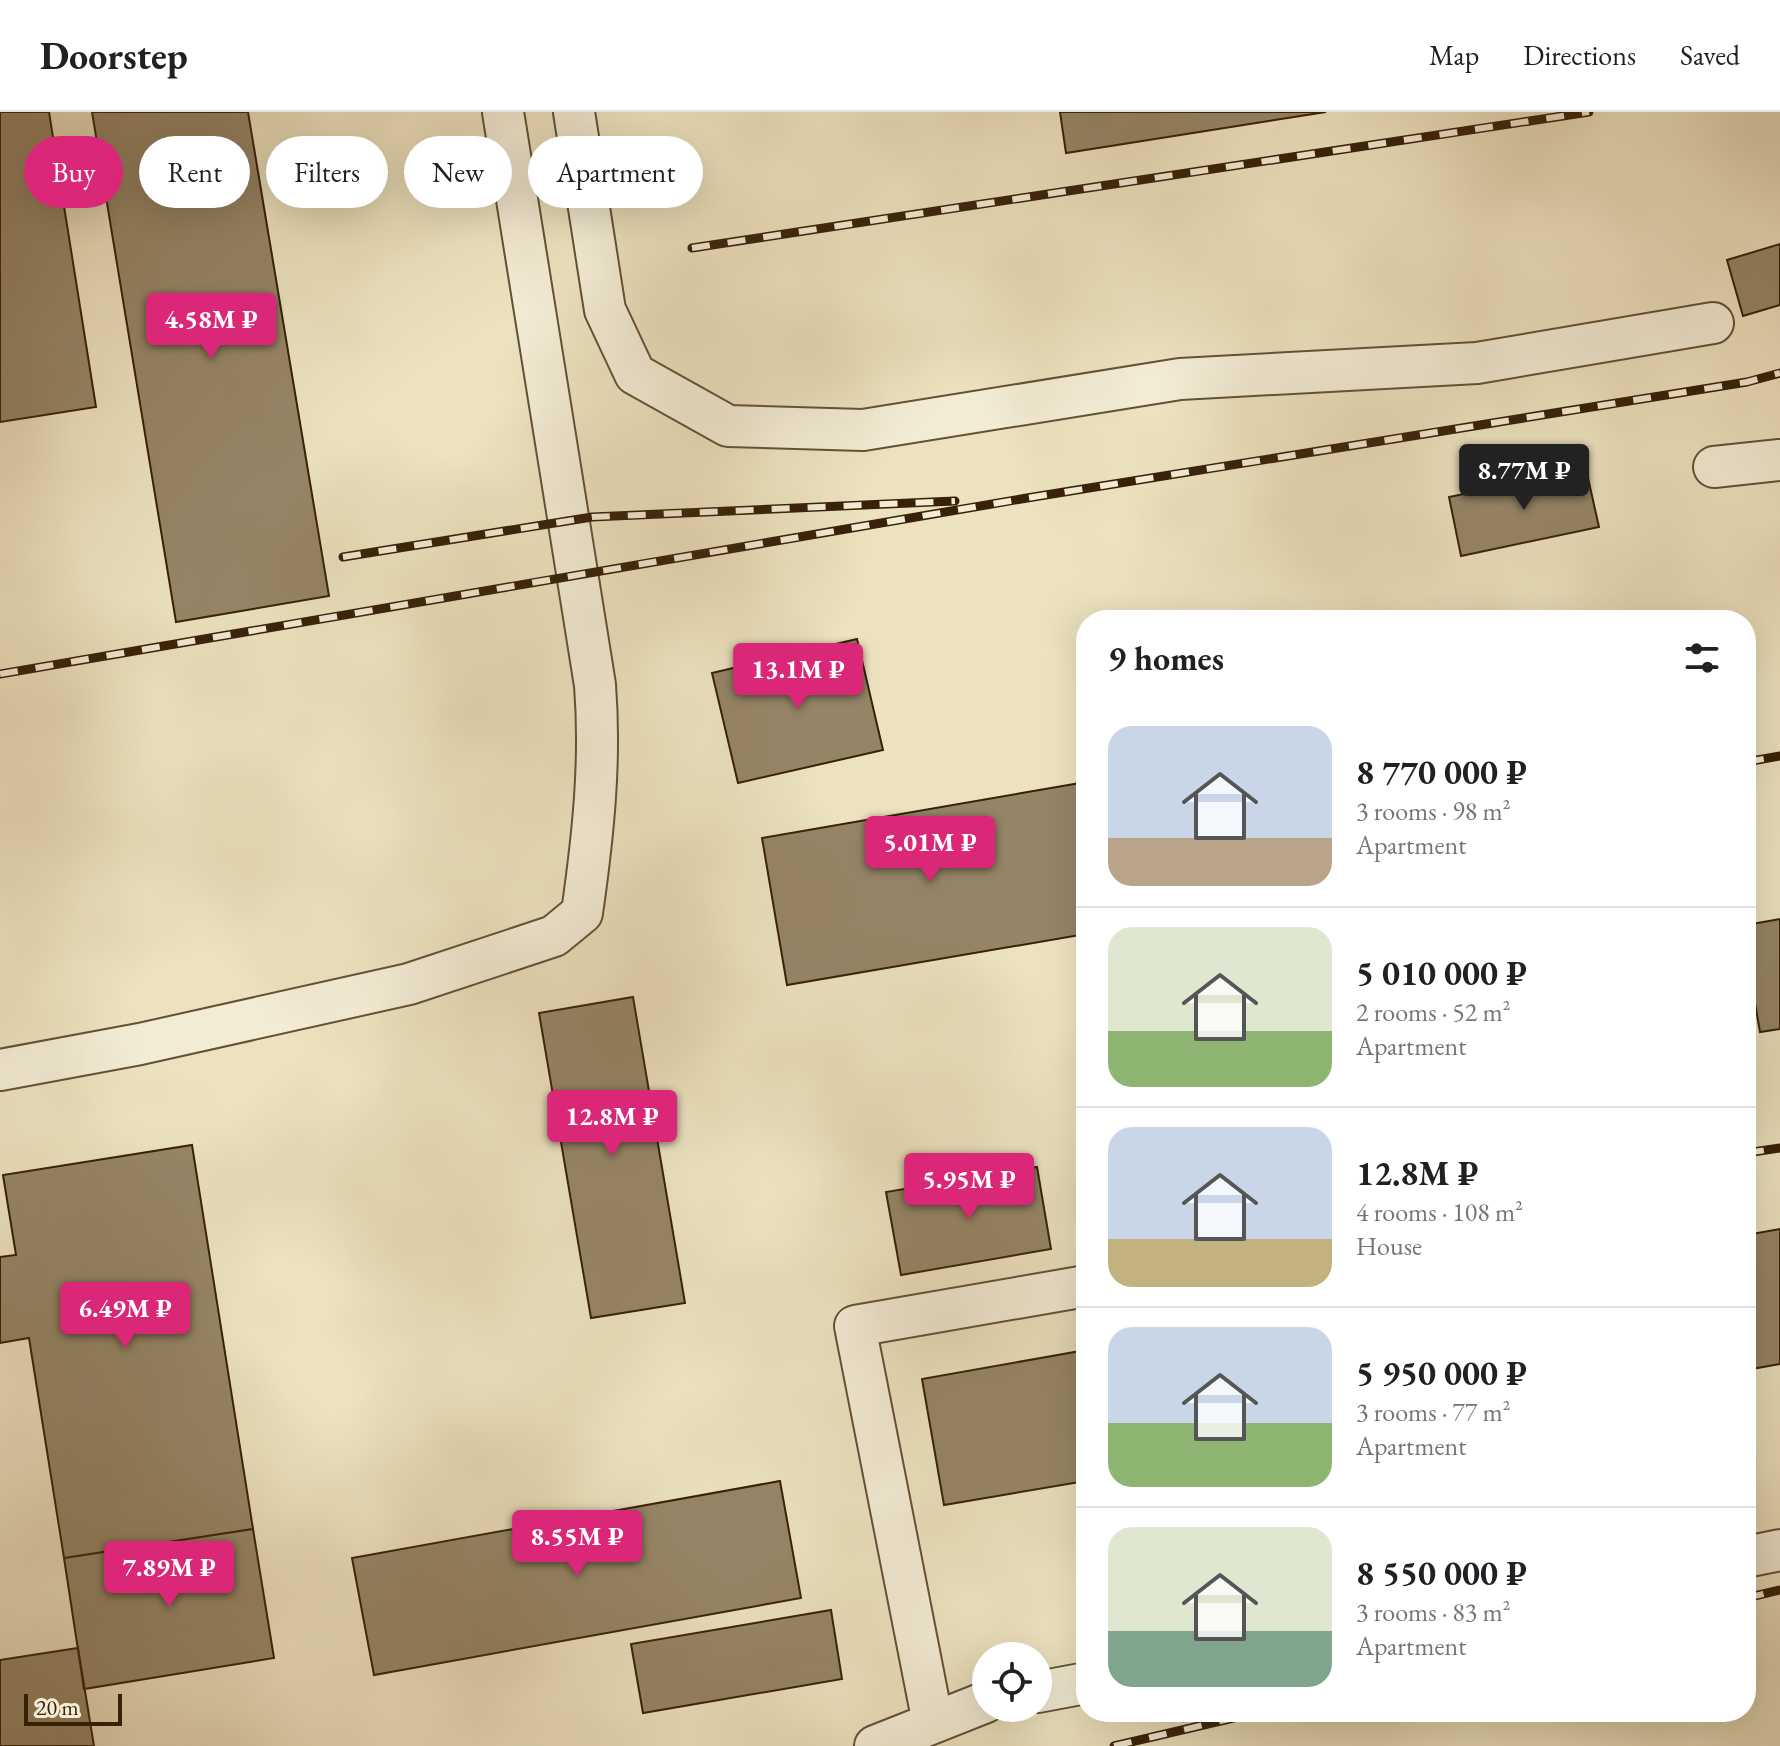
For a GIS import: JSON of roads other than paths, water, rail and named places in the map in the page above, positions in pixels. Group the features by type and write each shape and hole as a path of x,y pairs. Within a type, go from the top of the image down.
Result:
{"street":[{"path":"0,1070 140,1044 409,984 554,936 582,913 596,792 599,737 595,685 503,112"},
{"path":"574,112 605,310 635,374 728,426 863,430 1180,379 1477,363 1713,323"},
{"path":"1714,467 1780,460"},
{"path":"933,1723 855,1326 1076,1288"},
{"path":"1756,1555 1780,1550"},
{"path":"1052,1689 1076,1685"},
{"path":"875,1746 972,1708"}],"railway":[{"path":"692,248 1589,112"},
{"path":"0,674 1027,498 1747,382 1780,373"},
{"path":"343,557 592,517 955,501"},
{"path":"1756,760 1780,756"},
{"path":"1756,1152 1780,1148"},
{"path":"1756,1596 1780,1590"},
{"path":"1114,1746 1216,1722"}]}
